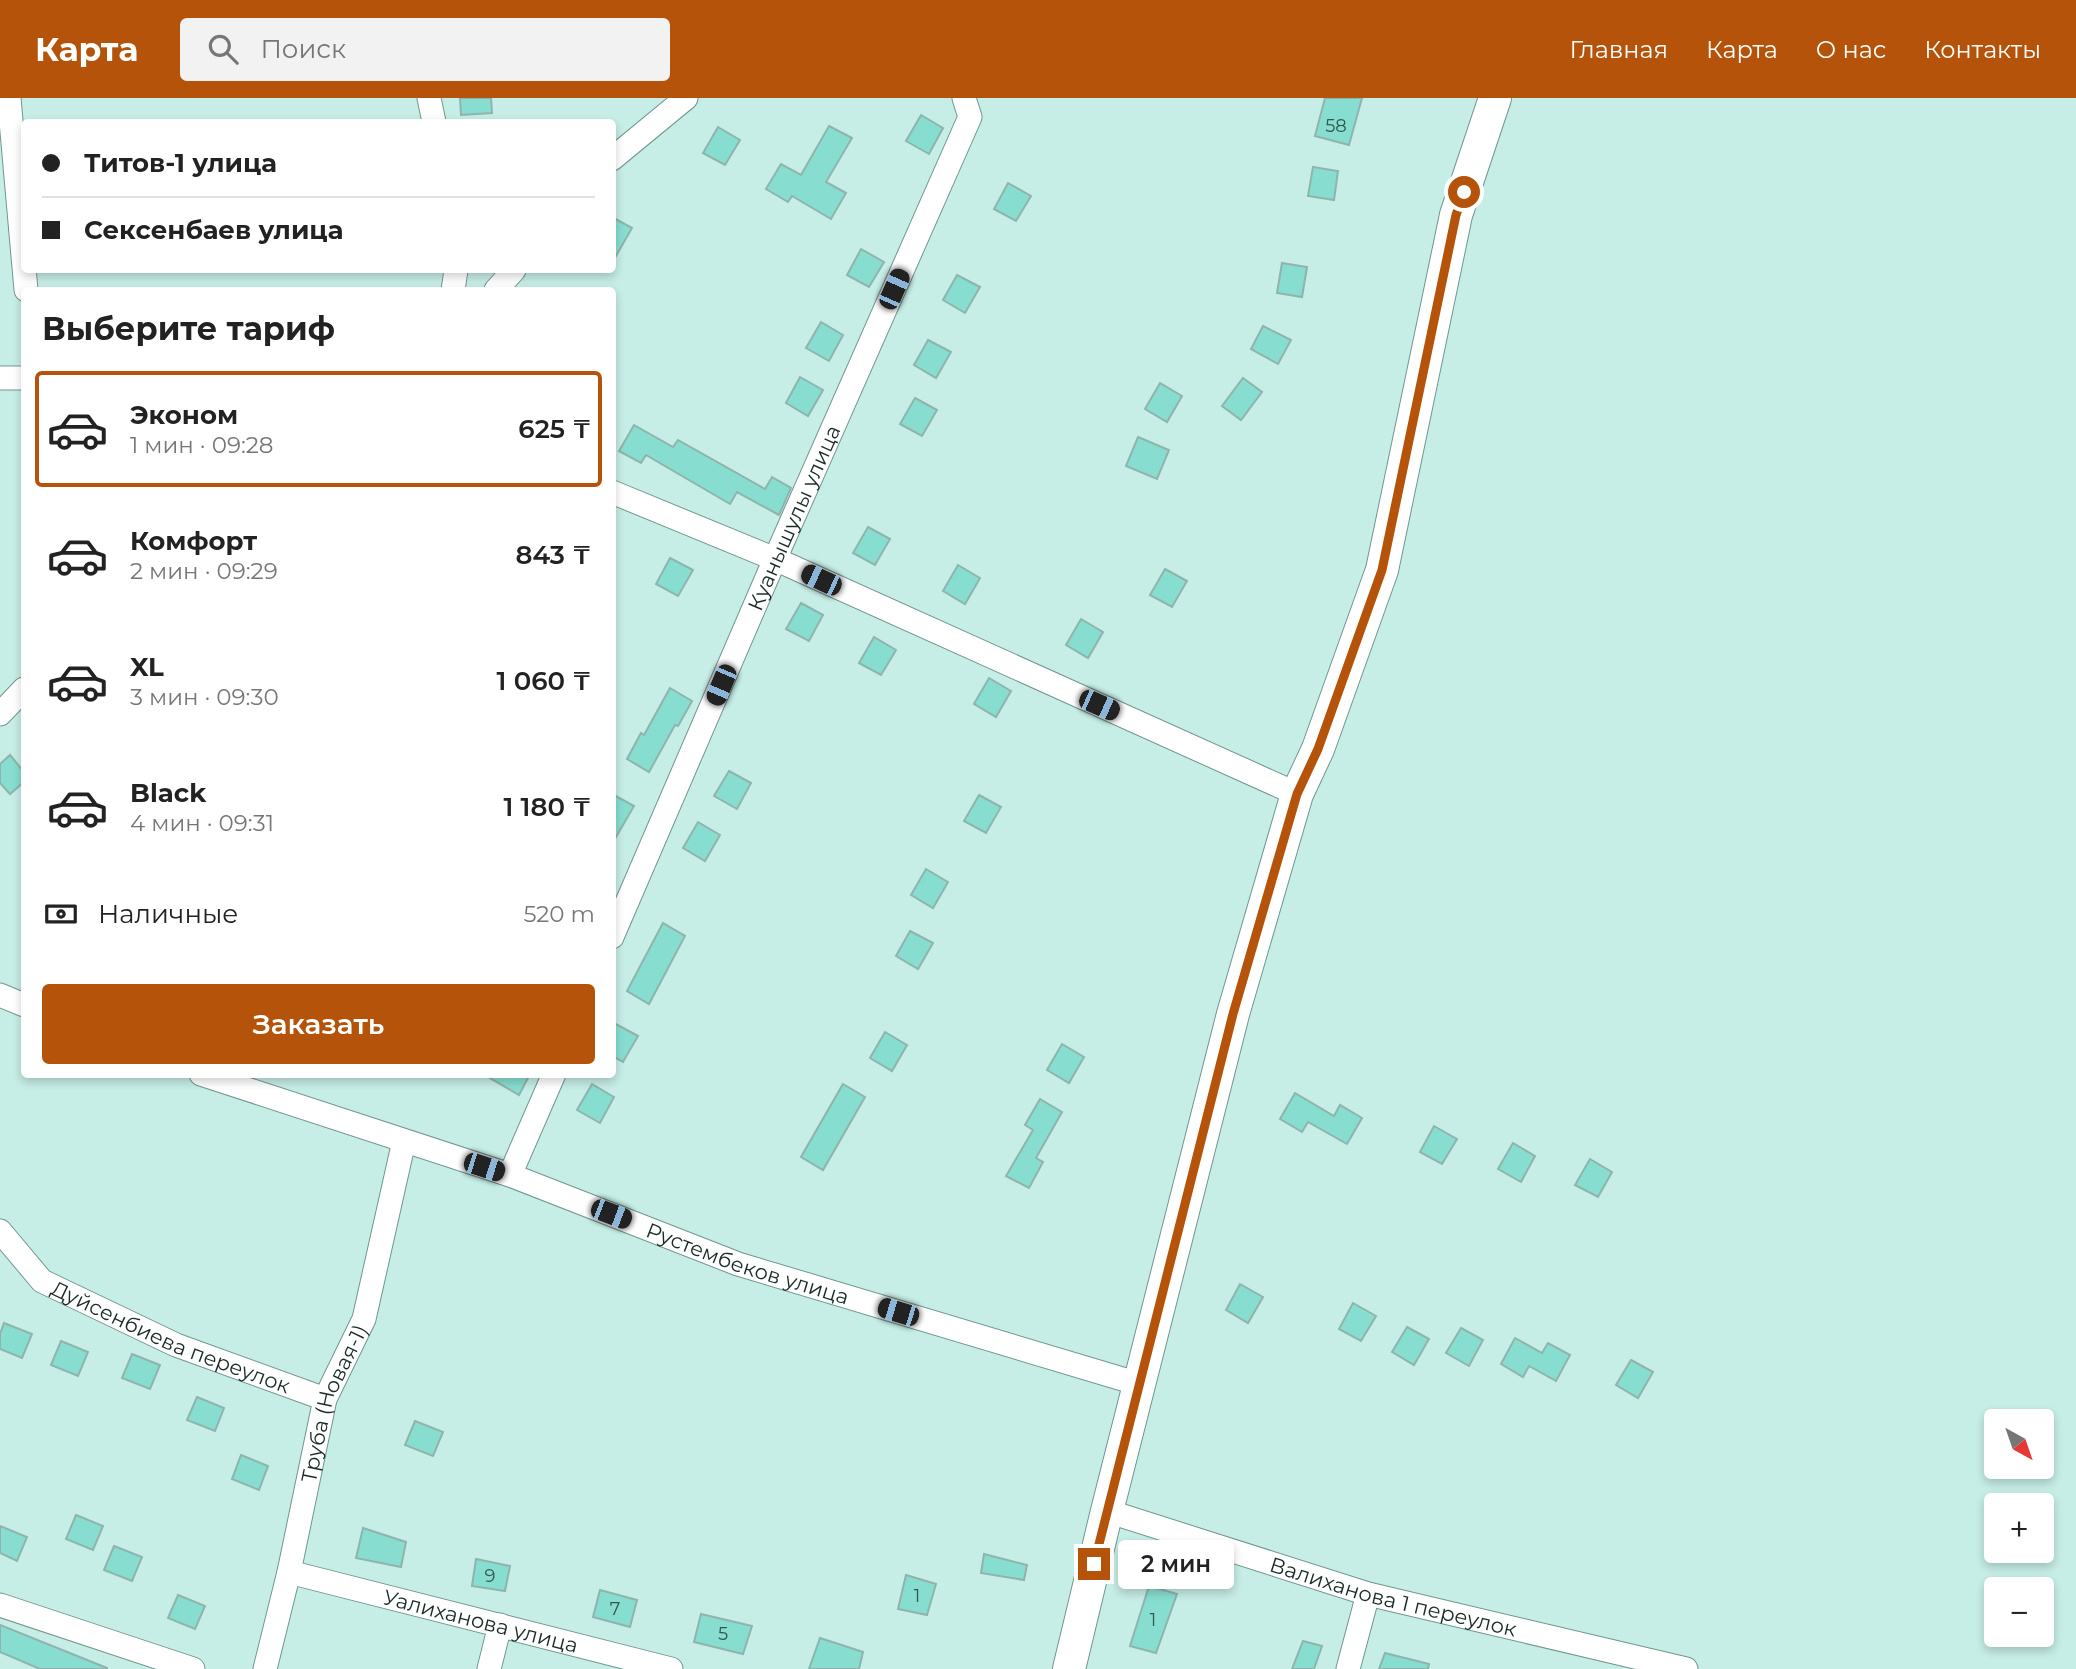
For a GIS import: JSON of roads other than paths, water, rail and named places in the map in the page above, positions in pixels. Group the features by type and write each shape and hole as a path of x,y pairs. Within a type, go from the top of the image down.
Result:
{"street":[{"path":"9,98 21,234"},
{"path":"429,98 433,119"},
{"path":"616,156 686,98"},
{"name":"Куанышулы улица","path":"616,928 970,117 964,98"},
{"path":"1069,1669 1233,1014 1297,794 1318,749 1382,570 1456,215 1495,98"},
{"path":"499,287 511,273"},
{"path":"0,378 21,378"},
{"path":"616,494 775,559 1297,794"},
{"path":"0,714 21,691"},
{"path":"0,995 21,1004"},
{"name":"Рустембеков улица","path":"213,1078 510,1175 738,1264 1139,1384"},
{"path":"510,1175 552,1078"},
{"name":"Труба (Новая-1)","path":"265,1669 289,1572 325,1399 364,1319 404,1141"},
{"name":"Дуйсенбиева переулок","path":"0,1231 42,1281 176,1345 325,1399"},
{"name":"Валиханова 1 переулок","path":"1107,1511 1368,1594 1620,1661 1686,1669"},
{"name":"Уалиханова улица","path":"289,1572 671,1669"},
{"path":"1348,1669 1368,1594"},
{"path":"0,1605 193,1669"},
{"path":"489,1669 500,1625"}]}
